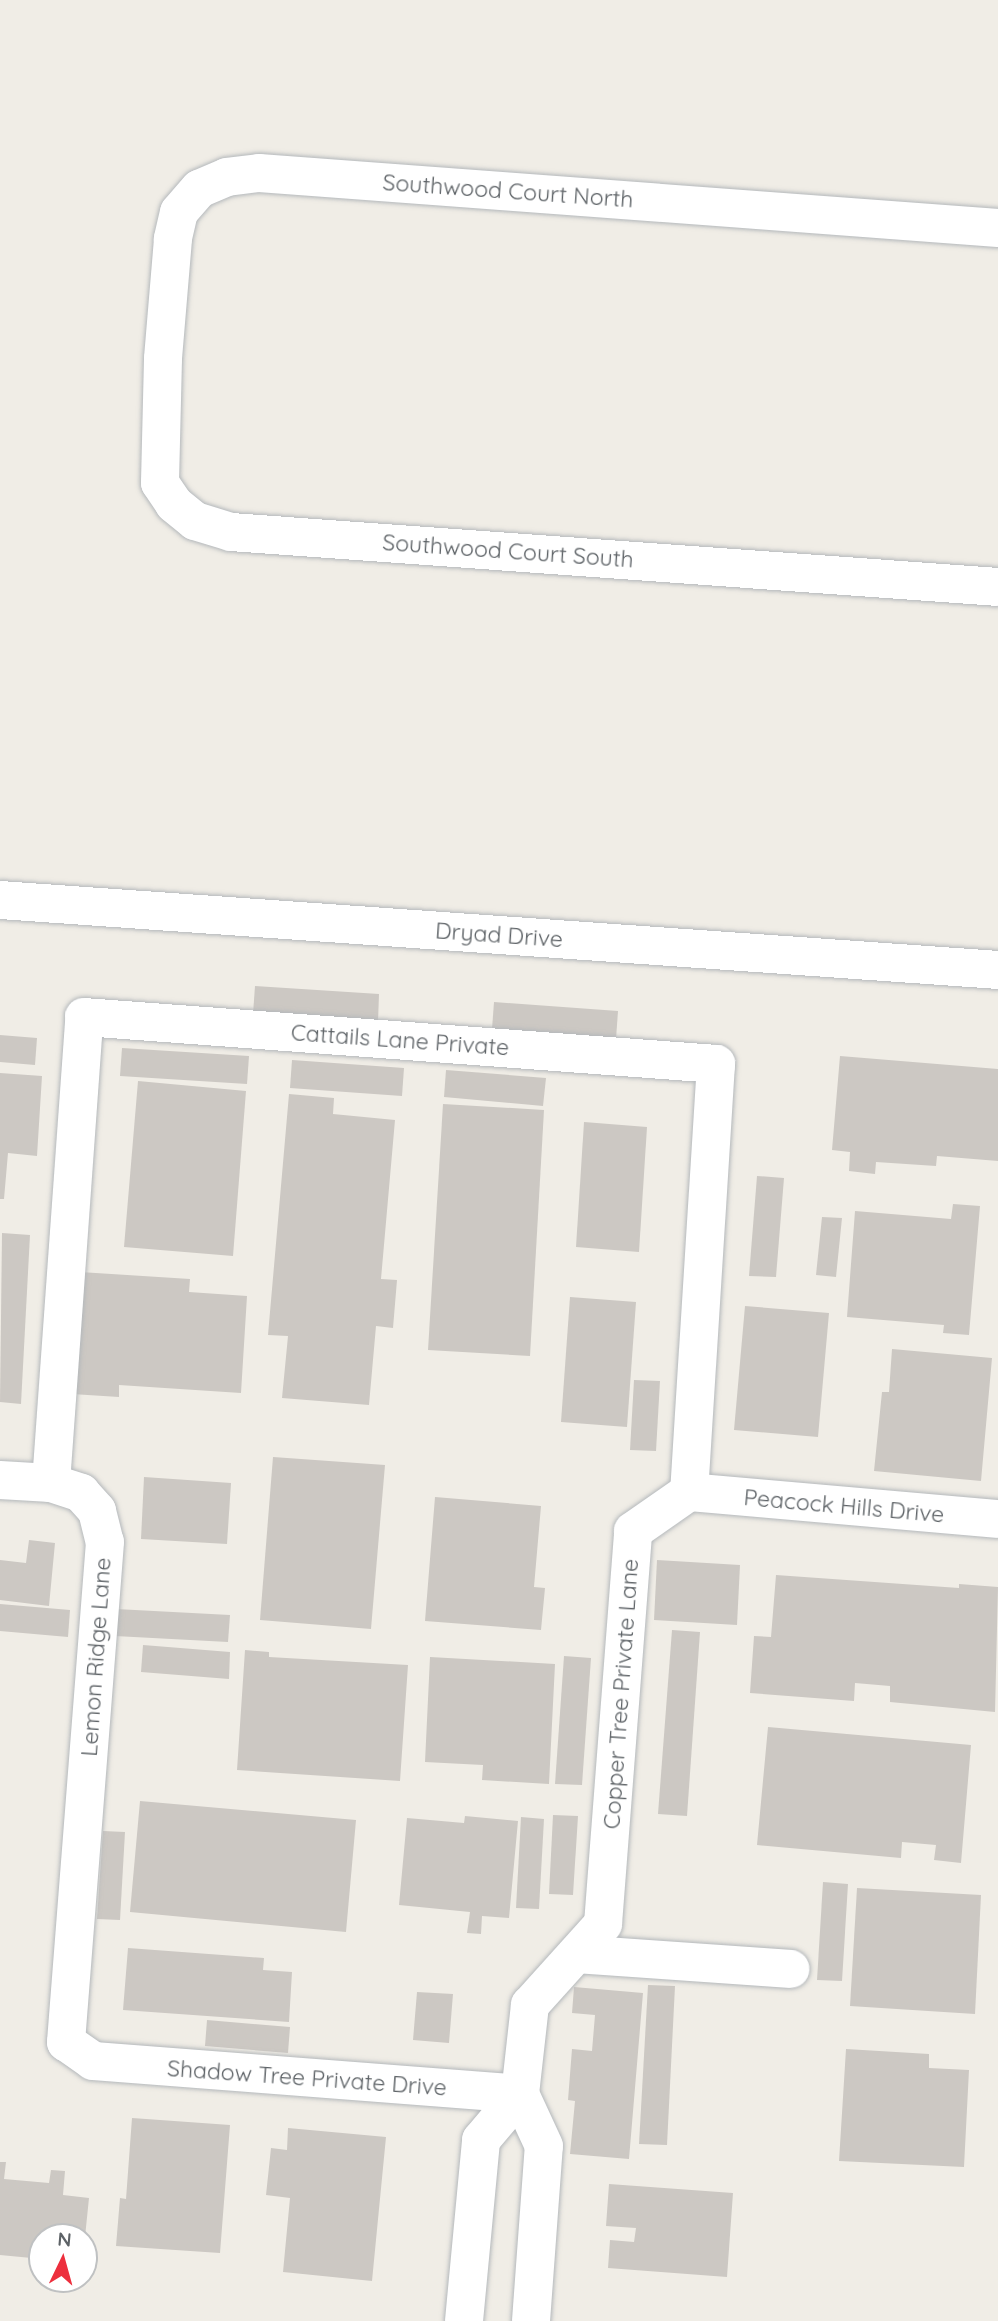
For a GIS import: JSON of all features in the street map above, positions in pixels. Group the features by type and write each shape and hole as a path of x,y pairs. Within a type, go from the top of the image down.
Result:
{"street":[{"name":"Southwood Court North","path":"163,359 173,239 180,212 199,188 227,177 259,173 998,228"},
{"name":"Southwood Court South","path":"163,359 160,484 173,503 195,521 231,531 998,586"},
{"name":"Dryad Drive","path":"0,900 998,970"},
{"name":"Cattails Lane Private","path":"51,1483 84,1017 716,1064 690,1492"},
{"path":"0,1480 51,1483"},
{"name":"Lemon Ridge Lane","path":"51,1483 82,1493 97,1511 105,1542 66,2042 93,2061"},
{"name":"Peacock Hills Drive","path":"690,1492 998,1519"},
{"name":"Copper Tree Private Lane","path":"520,2094 530,2005 603,1924 633,1531 690,1492"},
{"path":"577,1954 790,1969"},
{"name":"Shadow Tree Private Drive","path":"93,2061 520,2094"},
{"path":"464,2321 481,2140 520,2094 544,2146 531,2321"}],"building":[{"path":"255,986 379,994 378,1022 253,1014"},
{"path":"494,1002 618,1011 616,1039 492,1029"},
{"path":"0,1035 37,1038 35,1065 0,1062"},
{"path":"122,1048 249,1056 247,1084 120,1076"},
{"path":"840,1056 998,1069 998,1161 937,1156 936,1166 876,1162 875,1174 849,1171 850,1152 832,1150"},
{"path":"292,1060 404,1068 402,1096 290,1088"},
{"path":"446,1070 546,1078 543,1106 444,1097"},
{"path":"0,1073 42,1076 37,1156 8,1153 4,1199 0,1199"},
{"path":"138,1081 246,1091 233,1256 124,1247"},
{"path":"289,1094 334,1098 333,1114 395,1120 381,1279 397,1280 393,1328 376,1326 369,1405 282,1398 288,1336 268,1335"},
{"path":"443,1104 544,1110 530,1356 428,1350"},
{"path":"584,1122 647,1127 639,1252 576,1247"},
{"path":"757,1176 784,1178 776,1277 749,1276"},
{"path":"953,1204 980,1206 969,1335 943,1333 944,1325 847,1317 855,1211 951,1219"},
{"path":"822,1217 842,1218 836,1277 816,1275"},
{"path":"2,1233 30,1235 21,1404 0,1402"},
{"path":"80,1272 190,1279 189,1292 247,1296 241,1393 119,1385 119,1397 72,1394"},
{"path":"570,1297 636,1302 627,1427 561,1422"},
{"path":"745,1306 829,1313 818,1437 734,1430"},
{"path":"892,1349 992,1358 981,1481 874,1471 882,1392 889,1392"},
{"path":"634,1380 660,1381 656,1451 630,1450"},
{"path":"273,1457 385,1465 371,1629 260,1620"},
{"path":"144,1477 231,1483 227,1544 141,1539"},
{"path":"435,1497 541,1506 534,1587 545,1588 541,1630 425,1621"},
{"path":"29,1540 55,1543 49,1606 0,1600 0,1560 26,1563"},
{"path":"657,1560 740,1565 737,1625 654,1620"},
{"path":"776,1575 959,1588 959,1584 998,1587 995,1712 890,1702 890,1686 855,1683 854,1701 750,1693 754,1636 771,1637"},
{"path":"0,1604 70,1610 68,1637 0,1631"},
{"path":"116,1609 230,1615 228,1642 115,1636"},
{"path":"672,1630 700,1632 687,1816 658,1814"},
{"path":"143,1645 230,1652 229,1679 141,1672"},
{"path":"245,1650 269,1652 269,1657 408,1665 400,1781 237,1770"},
{"path":"564,1656 591,1658 582,1785 555,1784"},
{"path":"430,1657 555,1664 549,1784 482,1780 483,1765 425,1762"},
{"path":"768,1727 971,1745 961,1863 934,1860 936,1845 902,1842 901,1858 757,1845"},
{"path":"140,1801 356,1820 346,1932 130,1912"},
{"path":"553,1815 578,1816 573,1895 549,1894"},
{"path":"465,1816 518,1821 509,1918 482,1916 481,1934 467,1933 470,1912 399,1905 407,1818 464,1823"},
{"path":"521,1817 544,1819 539,1909 516,1908"},
{"path":"103,1831 125,1832 120,1920 97,1919"},
{"path":"823,1882 848,1884 842,1981 817,1980"},
{"path":"857,1888 981,1895 975,2014 850,2006"},
{"path":"128,1948 264,1958 263,1970 292,1972 289,2022 123,2010"},
{"path":"648,1985 675,1986 667,2145 639,2144"},
{"path":"574,1987 643,1993 629,2159 570,2154 575,2101 568,2100 572,2049 592,2051 595,2015 572,2013"},
{"path":"417,1992 453,1994 449,2043 413,2040"},
{"path":"207,2020 290,2027 288,2053 205,2046"},
{"path":"846,2049 929,2054 929,2068 969,2070 964,2167 839,2161"},
{"path":"132,2118 230,2125 220,2253 116,2246 120,2198 126,2199"},
{"path":"288,2128 386,2137 372,2281 283,2272 290,2198 266,2195 271,2148 287,2150"},
{"path":"0,2162 6,2162 4,2179 49,2183 51,2170 65,2171 63,2195 89,2198 86,2223 28,2223 28,2258 0,2255"},
{"path":"609,2184 733,2193 727,2277 608,2268 610,2240 634,2242 636,2228 606,2226"}]}
